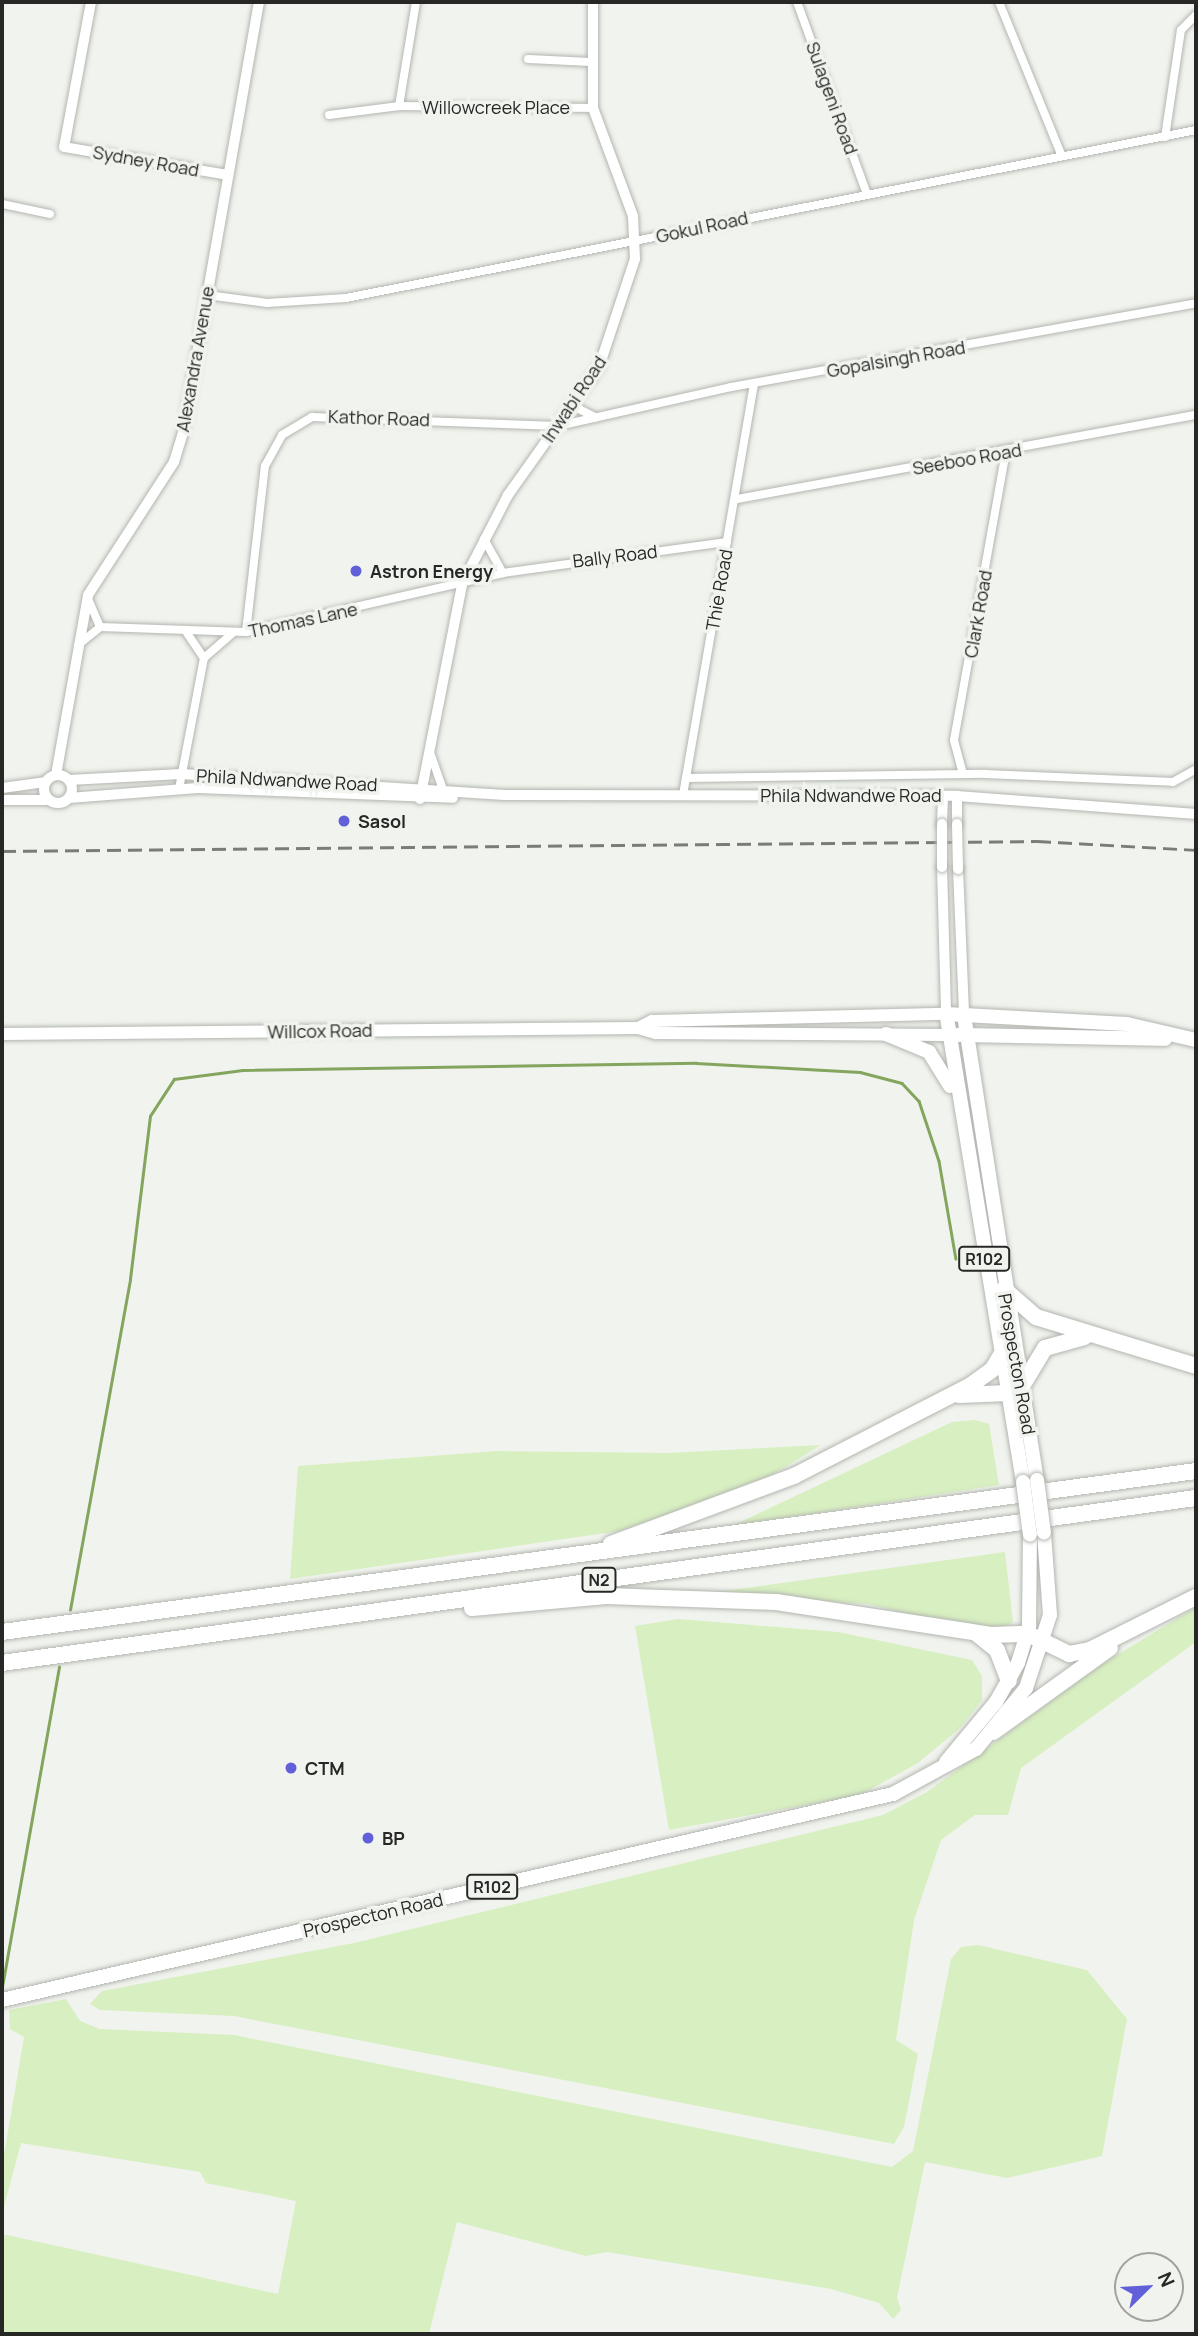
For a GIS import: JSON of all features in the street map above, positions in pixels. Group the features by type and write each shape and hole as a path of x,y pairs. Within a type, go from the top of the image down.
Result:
{"highway":[{"path":"1003,1289 1023,1311 1098,1338 1196,1366"},
{"path":"947,1397 1016,1390 1045,1349 1061,1339 1098,1338"},
{"path":"568,1556 731,1504 947,1397 988,1374 1001,1354"},
{"name":"N2","path":"2,1632 1196,1471"},
{"name":"N2","path":"2,1663 1196,1498"},
{"path":"449,1601 463,1608 680,1596 789,1604 976,1633 1028,1634 1045,1644 1079,1653 1138,1628 1196,1597"},
{"path":"993,1732 1138,1628"},
{"path":"976,1633 997,1650 1009,1681"}],"main road":[{"path":"946,1014 1127,1024 1194,1039"},
{"name":"Willcox Road","path":"638,1028 652,1021 946,1014"},
{"name":"Prospecton Road","path":"946,1014 958,1107 1001,1354 1016,1390"},
{"name":"Prospecton Road","path":"2,2000 834,1812 893,1794 943,1766 993,1732 1026,1688 1045,1644 1050,1597 1037,1534 964,1015"},
{"name":"Willcox Road","path":"2,1034 638,1028 656,1033 949,1035"},
{"path":"886,1034 937,1060 958,1107"},
{"path":"949,1035 1194,1039"},
{"name":"Prospecton Road","path":"943,1766 1009,1681 1028,1634 1037,1534"}],"street":[{"name":"Sydney Road","path":"91,2 64,147 227,175"},
{"name":"Alexandra Avenue","path":"56,775 88,595 174,462 207,295 259,2"},
{"name":"Willowcreek Place","path":"399,106 416,2"},
{"path":"593,2 593,108 637,241"},
{"name":"Sulageni Road","path":"797,2 867,194"},
{"path":"999,2 1062,156"},
{"path":"1165,136 1181,30 1196,15"},
{"path":"528,59 591,62"},
{"name":"Willowcreek Place","path":"329,116 399,106 593,108"},
{"name":"Gokul Road","path":"207,295 267,303 326,300 1196,130"},
{"path":"2,204 50,214"},
{"name":"Inwabi Road","path":"420,794 462,584 483,537 606,353 637,241"},
{"name":"Gopalsingh Road","path":"558,426 754,384 1196,303"},
{"name":"Thie Road","path":"683,795 727,541 737,499 754,384"},
{"path":"573,406 595,417"},
{"name":"Kathor Road","path":"246,632 265,466 293,427 328,415 558,426"},
{"name":"Seeboo Road","path":"737,499 1006,452 1196,415"},
{"name":"Clark Road","path":"963,774 954,740 1006,452"},
{"path":"483,537 503,573"},
{"name":"Bally Road","path":"462,584 503,573 727,541"},
{"name":"Thomas Lane","path":"100,627 246,632 462,584"},
{"path":"78,645 100,627 88,595"},
{"path":"185,630 204,658"},
{"path":"179,789 204,658 233,633"},
{"name":"Inwabi Road","path":"429,741 444,792"},
{"name":"Phila Ndwandwe Road","path":"686,778 963,774 1173,782 1196,769"},
{"name":"Phila Ndwandwe Road","path":"69,780 181,774 420,794 444,792 504,795"},
{"path":"2,788 45,782 56,775 69,780 69,798"},
{"path":"2,800 47,800 45,782"},
{"name":"Phila Ndwandwe Road","path":"47,800 179,789 504,795 957,796 1196,814"},
{"name":"Prospecton Road","path":"943,796 946,1014"},
{"name":"Prospecton Road","path":"957,796 964,1015"}],"green space":[{"path":"975,1420 989,1424 999,1485 732,1526 952,1422"},
{"path":"821,1445 759,1483 619,1531 290,1579 298,1466 497,1451 669,1453"},
{"path":"1005,1552 1013,1622 993,1634 867,1604 703,1594"},
{"path":"1196,1607 1196,1642 1021,1768 1008,1815 975,1815 941,1840 914,1920 896,2040 918,2054 904,2127 894,2144 234,2016 100,2010 90,2004 102,1991 354,1943 883,1815 927,1792 1102,1664"},
{"path":"678,1619 838,1632 972,1660 982,1676 982,1700 960,1728 918,1763 860,1795 669,1830 635,1626"},
{"path":"978,1945 1087,1970 1127,2019 1102,2156 1007,2178 925,2162 897,2298 901,2310 893,2319 879,2303 831,2289 607,2252 586,2256 457,2222 429,2334 2,2334 2,2234 278,2294 296,2201 206,2183 200,2172 21,2143 2,2214 2,2167 24,2037 10,2029 9,2010 66,1999 80,2021 100,2029 234,2035 892,2167 913,2151 951,1959 961,1947"}],"waterway":[{"path":"70,1610 130,1279 150,1116 174,1079 242,1070 696,1063 860,1072 902,1083 919,1101 939,1161 956,1259"},
{"path":"2,1987 59,1667"}],"railway":[{"path":"2,851 1037,841 1196,850"}],"place":[{"name":"Astron Energy","path":"356,571"},
{"name":"Sasol","path":"344,821"},
{"name":"CTM","path":"291,1768"},
{"name":"BP","path":"368,1838"}]}
